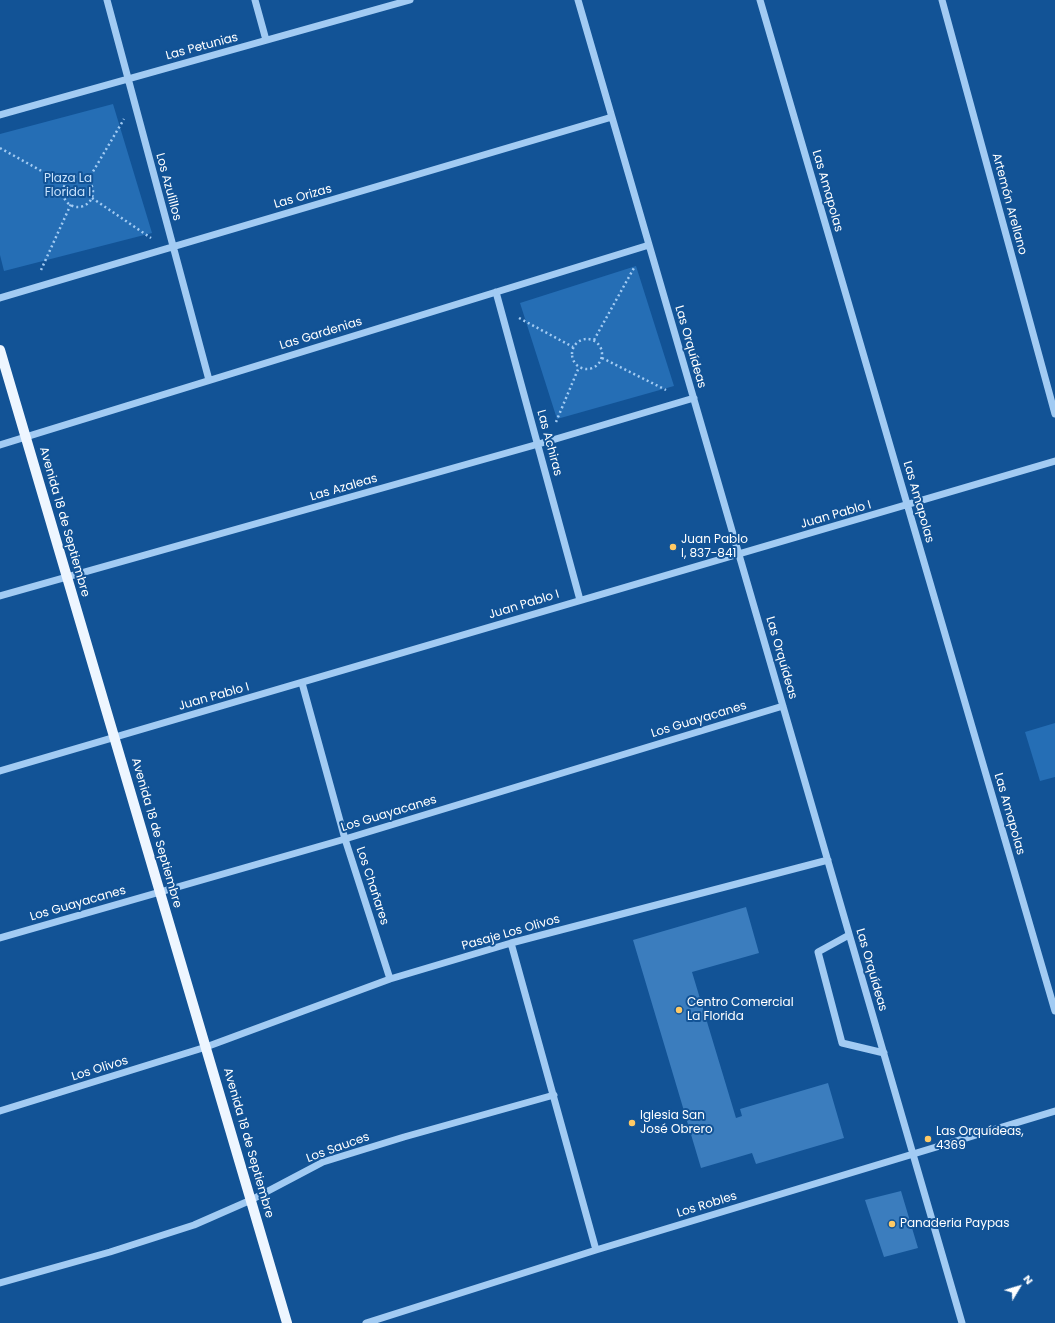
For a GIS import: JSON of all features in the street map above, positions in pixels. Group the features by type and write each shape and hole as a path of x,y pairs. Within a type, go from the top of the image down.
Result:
{"main road":[{"name":"Avenida 18 de Septiembre","path":"0,350 287,1323"}],"street":[{"name":"Los Azulillos","path":"107,0 134,101 170,248 209,380"},
{"path":"255,0 266,40"},
{"name":"Las Petunias","path":"0,115 409,0"},
{"name":"Las Orquídeas","path":"578,0 647,245 694,398 884,1053 960,1323"},
{"name":"Las Amapolas","path":"760,0 1055,1011"},
{"name":"Artemón Arellano","path":"942,0 1055,414"},
{"name":"Las Orizas","path":"0,298 612,117"},
{"name":"Las Gardenias","path":"0,445 647,245"},
{"name":"Las Achiras","path":"496,292 580,600"},
{"name":"Las Azaleas","path":"0,596 549,441 694,398"},
{"name":"Juan Pablo I","path":"0,771 1055,462"},
{"name":"Los Chañares","path":"302,683 345,839 390,979"},
{"name":"Los Guayacanes","path":"0,938 345,839 783,706"},
{"name":"Pasaje Los Olivos","path":"206,1047 390,979 511,943 828,860"},
{"path":"849,935 818,952 842,1043 884,1053"},
{"path":"511,943 596,1250"},
{"name":"Los Olivos","path":"0,1111 206,1047"},
{"name":"Los Sauces","path":"0,1283 110,1252 194,1225 251,1200 323,1162 404,1137 554,1095"},
{"name":"Los Robles","path":"366,1323 596,1250 1055,1111"}],"path":[{"path":"88,180 134,101"},
{"path":"0,148 65,184"},
{"path":"78,176 88,180 93,188 92,198 85,205 75,206 64,197 63,192 65,184 74,177 78,176"},
{"path":"92,198 170,248"},
{"path":"33,288 71,204"},
{"path":"594,340 647,245"},
{"path":"501,308 573,347"},
{"path":"584,339 594,340 601,348 602,358 597,366 583,369 579,367 572,359 573,347 579,341 584,339"},
{"path":"602,358 686,401"},
{"path":"549,441 579,367"}],"green space":[{"name":"Plaza La Florida I","path":"113,104 152,233 4,271 0,255 0,134"},
{"path":"636,266 674,386 557,419 520,303"},
{"path":"1055,723 1055,777 1040,781 1025,732"}],"building":[{"name":"Centro Comercial La Florida","path":"746,907 759,953 692,972 736,1118 742,1116 740,1109 828,1083 844,1138 756,1164 752,1153 701,1168 633,940"},
{"name":"Panaderia Paypas","path":"901,1191 918,1248 884,1257 865,1200"}],"place":[{"name":"Juan Pablo I, 837-841","path":"673,547"},
{"name":"Centro Comercial La Florida","path":"679,1010"},
{"name":"Iglesia San José Obrero","path":"632,1123"},
{"name":"Las Orquídeas, 4369","path":"928,1139"},
{"name":"Panaderia Paypas","path":"892,1224"}]}
